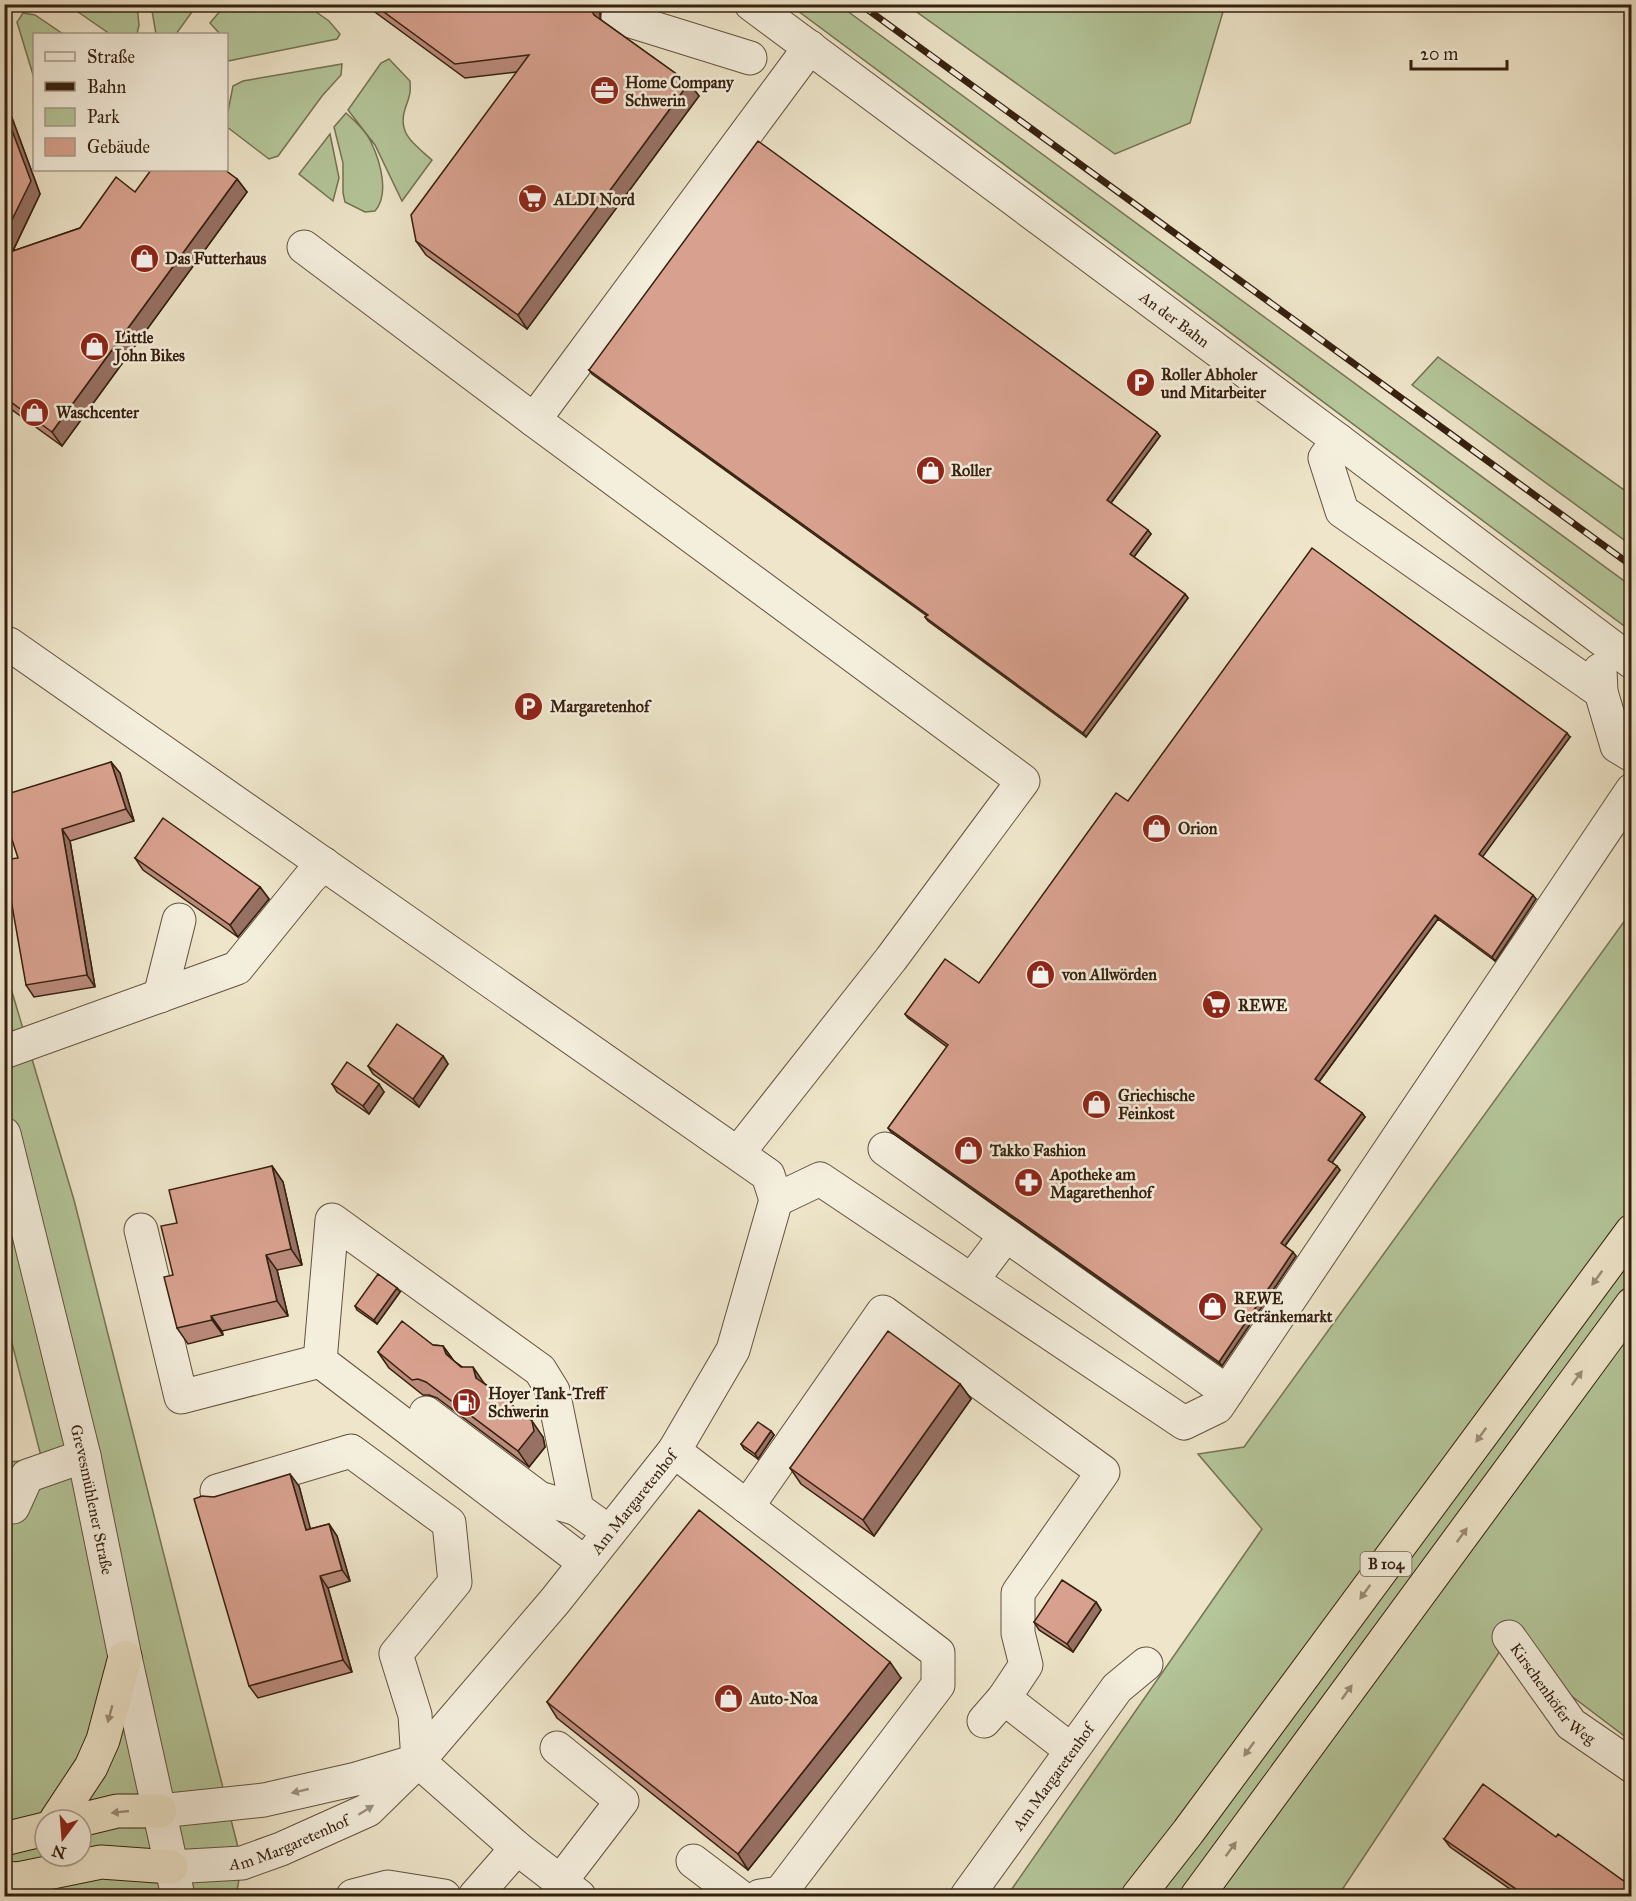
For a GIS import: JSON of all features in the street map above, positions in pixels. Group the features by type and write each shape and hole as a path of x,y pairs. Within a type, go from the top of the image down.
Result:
{"highway":[{"name":"B 104","path":"1138,1896 1195,1823 1632,1231"},
{"name":"B 104","path":"1197,1896 1632,1304"},
{"path":"65,1808 95,1758 103,1740 125,1657"},
{"path":"93,1817 117,1811 160,1811"},
{"path":"4,1839 33,1832"},
{"path":"4,1878 18,1879 101,1862 175,1882"}],"street":[{"name":"An der Bahn","path":"751,4 1338,440 1632,662"},
{"path":"618,17 750,58"},
{"path":"534,420 810,47"},
{"path":"304,247 1023,781 891,959 738,1153"},
{"path":"1338,440 1325,458 1342,511 1601,692"},
{"path":"1598,636 1601,692 1617,746 1632,755"},
{"path":"9,644 738,1153 768,1175 776,1200 820,1179 1184,1423 1217,1407 1632,790"},
{"path":"4,1052 237,968 309,879 324,864"},
{"path":"160,996 179,920"},
{"name":"Grevesmühlener Straße","path":"4,1134 84,1456 125,1657 175,1882"},
{"path":"885,1149 1227,1392"},
{"name":"Am Margaretenhof","path":"175,1882 281,1849 368,1810 418,1761 555,1601 674,1451 733,1350 776,1200"},
{"path":"320,1360 332,1220 540,1370 553,1391 578,1509"},
{"path":"141,1230 181,1397 320,1360"},
{"path":"972,1280 1006,1235"},
{"path":"747,1507 883,1312 1103,1472 1018,1593 1018,1633 1026,1665 994,1709 1071,1750"},
{"path":"320,1360 585,1563"},
{"path":"406,1398 539,1498 578,1509 609,1532"},
{"path":"217,1491 351,1451 449,1522 455,1582 396,1654 416,1715 418,1761 517,1848 570,1889 622,1802 556,1748"},
{"path":"674,1451 938,1653 938,1685 780,1893 759,1896"},
{"path":"13,1507 27,1476 84,1456"},
{"name":"Kirschenhöfer Weg","path":"1509,1636 1571,1724 1632,1766"},
{"name":"Am Margaretenhof","path":"967,1896 1117,1688 1146,1664"},
{"path":"160,1811 264,1800 356,1779 418,1761"},
{"path":"475,1896 517,1848"},
{"path":"693,1860 739,1896"},
{"path":"353,1896 388,1887 444,1896"}],"green space":[{"path":"151,4 197,5 177,33 156,33"},
{"path":"226,4 306,5 329,21 340,34 337,39 228,61 228,33 219,33 210,23"},
{"path":"68,5 137,5 139,25 137,33 109,33"},
{"path":"790,5 839,5 1631,586 1631,631"},
{"path":"907,5 1225,5 1190,123 1115,154"},
{"path":"23,13 35,15 62,33 33,33 33,75 17,22"},
{"path":"389,59 410,81 403,125 409,138 432,160 402,201 375,145 348,110 381,63"},
{"path":"342,64 341,75 322,96 278,156 269,159 228,128 228,111 233,86 243,81"},
{"path":"346,113 366,134 378,158 383,187 380,204 375,211 365,212 345,202 343,163 334,127"},
{"path":"330,134 339,178 333,201 299,174"},
{"path":"1438,357 1631,495 1631,545 1412,385"},
{"path":"1631,912 1631,1741 1504,1645 1338,1896 1007,1896 1262,1529 1198,1454 1244,1447"},
{"path":"4,965 74,1200 242,1863 236,1896 5,1896 5,1462 42,1460 5,1316"}],"building":[{"path":"373,4 590,4 594,15 689,83 518,315 416,241 411,215 529,55 455,64"},
{"path":"4,109 31,181 4,236"},
{"name":"Roller","path":"758,141 1157,432 1107,500 1148,530 1130,554 1185,594 1083,733 925,617 928,615 589,370"},
{"path":"150,171 226,171 237,179 52,432 4,397 4,254 80,228 116,177 135,192"},
{"path":"1312,548 1567,733 1479,854 1533,895 1492,957 1435,915 1315,1079 1362,1113 1328,1160 1337,1166 1281,1243 1293,1252 1219,1362 888,1128 948,1045 905,1014 945,959 979,983 1116,793 1128,801"},
{"path":"111,762 126,809 62,829 87,975 26,985 4,860 18,858 4,815 4,795"},
{"path":"163,818 260,887 230,925 135,858"},
{"path":"397,1024 443,1056 413,1099 368,1066"},
{"path":"347,1062 379,1084 363,1106 332,1084"},
{"path":"272,1166 291,1249 266,1255 277,1301 211,1316 212,1320 177,1328 164,1277 173,1275 161,1226 177,1223 169,1190"},
{"path":"378,1274 397,1288 374,1320 355,1306"},
{"name":"Hoyer Tank-Treff Schwerin","path":"402,1321 433,1345 443,1346 446,1354 461,1367 473,1367 476,1378 492,1389 502,1389 504,1399 532,1421 534,1431 518,1451 426,1382 418,1379 412,1380 378,1352"},
{"path":"888,1331 960,1384 863,1520 790,1468"},
{"path":"758,1422 771,1431 755,1454 741,1444"},
{"path":"290,1474 306,1530 329,1524 342,1570 320,1576 343,1660 249,1686 194,1499 202,1496 214,1497"},
{"name":"Auto-Noa","path":"699,1510 890,1662 738,1854 547,1702"},
{"path":"1062,1580 1096,1602 1067,1644 1034,1622"},
{"path":"1483,1784 1556,1837 1558,1834 1632,1887 1632,1896 1526,1896 1444,1839"}],"railway":[{"path":"860,4 1632,566"}],"place":[{"name":"Home Company Schwerin","path":"604,91"},
{"name":"ALDI Nord","path":"533,199"},
{"name":"Das Futterhaus","path":"144,258"},
{"name":"Little John Bikes","path":"94,346"},
{"name":"Roller Abholer und Mitarbeiter","path":"1140,383"},
{"name":"Waschcenter","path":"35,412"},
{"name":"Roller","path":"930,470"},
{"name":"Margaretenhof","path":"529,706"},
{"name":"Orion","path":"1157,828"},
{"name":"von Allwörden","path":"1041,974"},
{"name":"REWE","path":"1217,1005"},
{"name":"Griechische Feinkost","path":"1097,1104"},
{"name":"Takko Fashion","path":"969,1150"},
{"name":"Apotheke am Magarethenhof","path":"1029,1183"},
{"name":"REWE Getränkemarkt","path":"1213,1307"},
{"name":"Hoyer Tank-Treff Schwerin","path":"467,1402"},
{"name":"Auto-Noa","path":"729,1698"}]}
